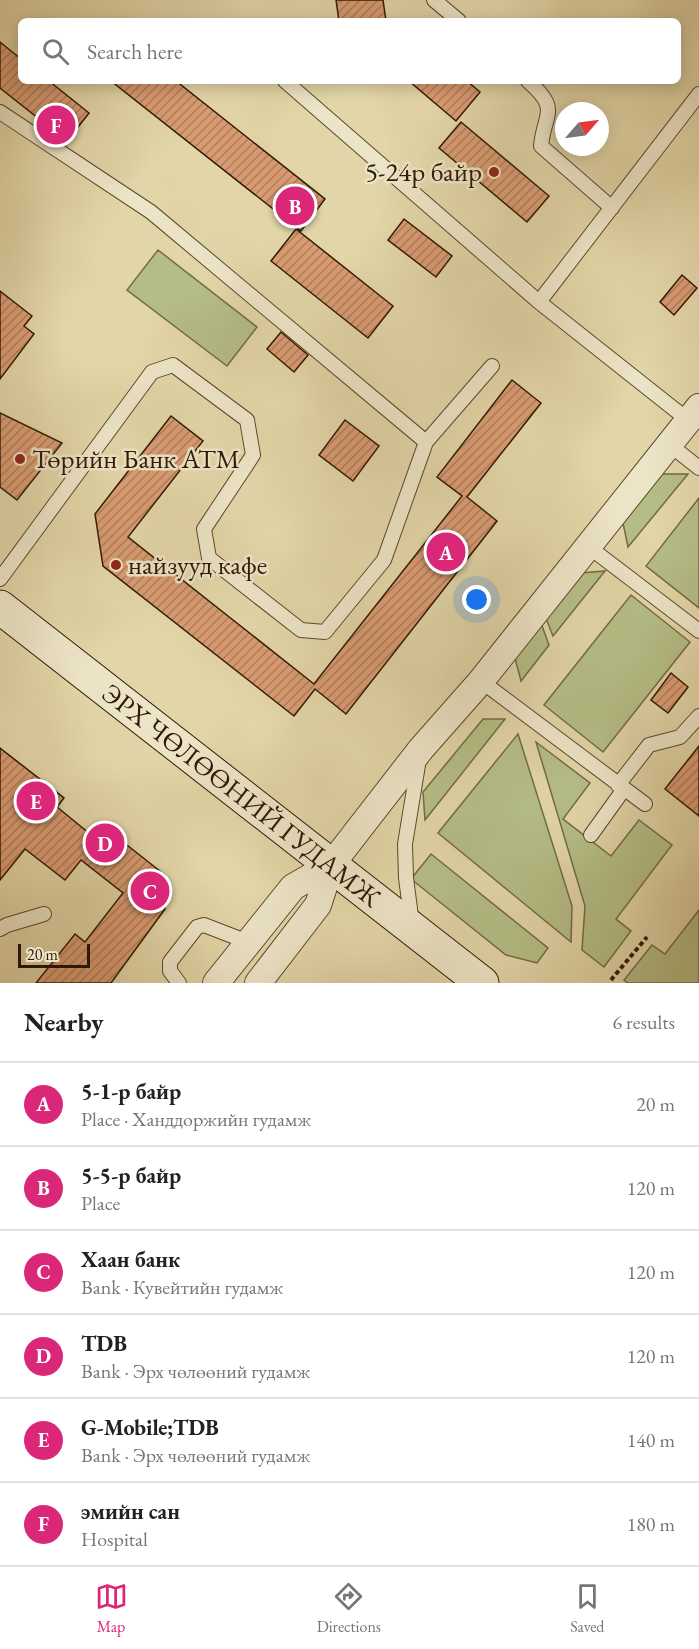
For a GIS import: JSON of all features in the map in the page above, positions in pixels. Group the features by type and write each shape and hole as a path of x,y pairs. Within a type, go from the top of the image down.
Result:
{"main road":[{"name":"ЭРХ ЧӨЛӨӨНИЙ ГУДАМЖ","path":"0,607 482,983"}],"street":[{"path":"258,983 318,905 331,865 421,749 481,681 694,414"},
{"path":"216,983 293,887 331,865"}],"lane":[{"path":"434,0 455,18"},
{"path":"288,84 539,302 694,414"},
{"path":"531,84 537,89 549,110 541,146 612,208"},
{"path":"539,302 699,94"},
{"path":"0,112 151,212 426,442"},
{"path":"0,579 152,372 173,365 247,420 253,455 204,529 210,558 301,630 326,632 384,560 426,442 492,366"},
{"path":"670,445 699,468"},
{"path":"589,547 699,631"},
{"path":"481,681 645,804"},
{"path":"591,835 649,746 680,737 699,716"},
{"path":"413,929 406,878 405,844 421,749"},
{"path":"0,929 44,914"},
{"path":"179,983 170,971 170,962 196,927 204,925 248,942"}],"path":[{"path":"611,980 647,937"}],"green space":[{"path":"158,250 257,327 227,366 127,290"},
{"path":"661,474 688,474 628,547 623,523"},
{"path":"699,498 699,608 646,566"},
{"path":"605,571 553,636 545,616 581,573"},
{"path":"631,595 690,642 603,752 544,705"},
{"path":"541,623 549,645 521,681 515,658"},
{"path":"483,719 505,719 425,820 423,792"},
{"path":"518,734 572,906 571,942 438,833"},
{"path":"536,742 590,783 563,819 611,856 639,820 672,845 616,919 631,931 604,967 582,950 585,906"},
{"path":"431,854 548,948 537,963 506,955 411,879"},
{"path":"699,910 699,983 628,983 624,980 652,945 665,954"}],"building":[{"path":"336,0 383,0 386,18 339,18"},
{"path":"0,42 18,57 18,84 53,84 89,113 67,141 0,88"},
{"path":"115,84 180,84 325,199 301,231"},
{"path":"413,84 471,84 480,92 456,121"},
{"name":"5-24р байр","path":"461,122 549,196 527,222 439,148"},
{"path":"404,219 452,256 436,277 388,240"},
{"path":"296,229 393,306 368,338 271,261"},
{"path":"682,275 697,288 674,315 660,302"},
{"path":"0,291 32,316 24,326 34,334 0,379"},
{"path":"281,332 308,355 294,372 267,349"},
{"path":"512,380 541,403 467,497 497,521 346,714 315,689 294,716 103,566 95,514 171,416 203,441 128,537 314,684 462,496 437,477"},
{"path":"0,413 62,443 17,500 0,487"},
{"path":"345,420 379,446 353,481 319,455"},
{"path":"671,673 688,687 668,713 651,700"},
{"path":"699,746 699,816 665,789"},
{"path":"0,748 64,798 57,807 95,838 104,827 165,875 165,909 111,983 36,983 75,934 85,942 123,893 81,860 65,880 25,849 0,880"}],"place":[{"name":"эмийн сан","path":"56,125"},
{"name":"5-24р байр","path":"494,172"},
{"name":"5-5-р байр","path":"295,206"},
{"name":"Төрийн Банк АТМ","path":"20,459"},
{"name":"5-1-р байр","path":"446,552"},
{"name":"найзууд кафе","path":"116,565"},
{"name":"G-Mobile;TDB","path":"36,801"},
{"name":"TDB","path":"105,843"},
{"name":"Хаан банк","path":"150,891"}]}
